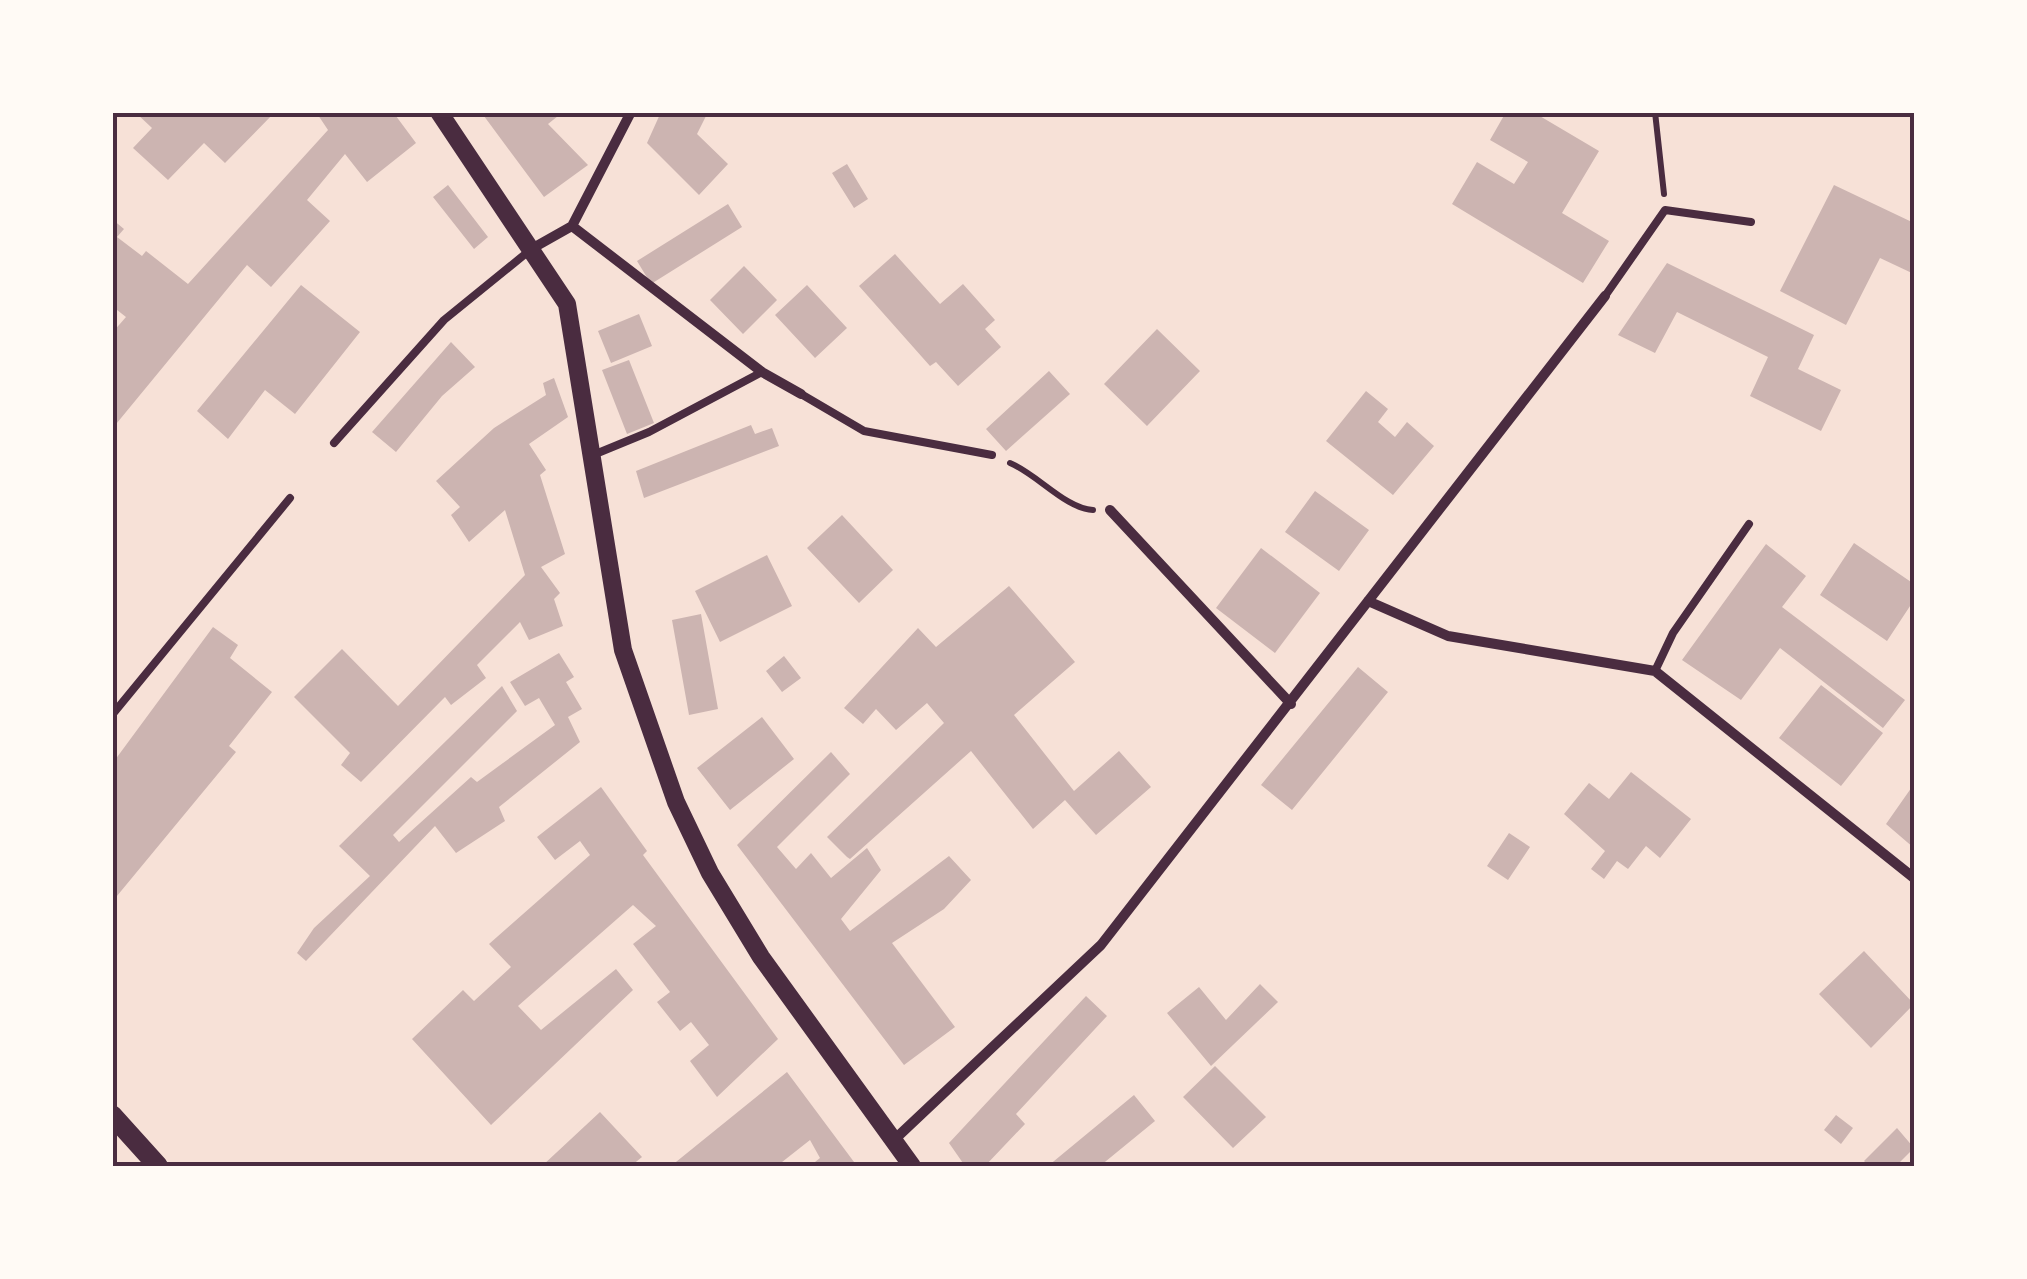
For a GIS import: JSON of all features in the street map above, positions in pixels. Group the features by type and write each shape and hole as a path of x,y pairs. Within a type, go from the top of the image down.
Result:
{"main road":[{"path":"112,1116 158,1166"}],"street":[{"path":"440,112 567,304 623,650 676,802 710,873 761,957 912,1166"},
{"path":"533,248 572,226 631,112"},
{"path":"572,226 762,372 801,394"},
{"path":"894,1140 1101,945 1605,296"},
{"path":"1110,510 1290,704"},
{"path":"1368,601 1448,636 1655,671 1914,878"}],"lane":[{"path":"1605,296 1665,210 1751,222"},
{"path":"334,444 444,320 533,248"},
{"path":"593,455 649,432 762,372"},
{"path":"801,394 864,431 992,456"},
{"path":"112,715 290,498"},
{"path":"1655,671 1672,633 1748,524"}],"path":[{"path":"1654,112 1665,210"},
{"path":"992,456 1033,472 1082,510 1110,510"}],"building":[{"path":"135,112 275,112 225,163 204,143 168,180 133,148 152,128"},
{"path":"316,112 393,112 416,143 367,182 345,154 307,200 330,221 271,287 247,265 112,429 112,333 126,317 112,306 112,219 124,229 117,237 142,256 146,251 188,284 328,130"},
{"path":"481,112 555,112 558,116 548,124 588,165 544,197"},
{"path":"661,112 708,112 697,134 728,164 699,195 647,143"},
{"path":"1506,112 1533,112 1599,151 1562,213 1609,241 1583,283 1452,204 1477,162 1514,184 1528,162 1490,140"},
{"path":"847,164 868,199 854,208 832,173"},
{"path":"448,185 488,237 474,249 433,197"},
{"path":"1834,185 1914,223 1914,274 1880,258 1846,325 1780,291"},
{"path":"728,204 742,227 651,284 637,261"},
{"path":"895,254 940,304 963,284 995,320 985,329 1001,347 958,386 936,362 930,366 859,286"},
{"path":"1667,263 1814,335 1798,369 1841,390 1821,431 1750,396 1768,357 1677,312 1655,353 1618,335"},
{"path":"744,266 777,300 743,334 710,300"},
{"path":"301,285 360,332 295,414 265,390 228,439 197,411"},
{"path":"807,285 847,328 815,358 775,315"},
{"path":"639,314 652,346 611,363 598,331"},
{"path":"1157,329 1200,371 1147,426 1104,384"},
{"path":"451,342 475,367 442,396 396,452 372,432"},
{"path":"629,360 654,423 627,434 602,370"},
{"path":"1049,371 1070,394 1006,451 986,429"},
{"path":"554,378 568,417 529,444 546,470 540,475 565,554 541,567 560,593 554,599 563,626 529,640 520,622 477,665 486,678 451,705 445,697 361,782 341,765 350,753 294,697 342,649 398,706 525,575 505,510 469,542 451,515 460,507 436,481 494,428 546,395 543,383"},
{"path":"1366,391 1388,409 1378,422 1395,437 1407,422 1434,446 1393,495 1326,441"},
{"path":"751,425 755,434 772,428 779,446 644,498 636,471"},
{"path":"1315,491 1369,530 1339,571 1285,532"},
{"path":"842,515 893,570 859,603 807,548"},
{"path":"1854,543 1914,584 1914,600 1887,641 1820,595"},
{"path":"1766,544 1806,576 1782,607 1905,700 1883,728 1780,648 1741,700 1682,660"},
{"path":"1261,548 1320,593 1275,653 1216,608"},
{"path":"767,555 792,606 720,642 695,591"},
{"path":"1009,586 1075,662 1014,715 1074,791 1119,751 1151,787 1096,835 1065,800 1033,829 971,751 850,859 827,837 944,723 927,703 896,730 876,709 863,724 844,708 918,628 936,647"},
{"path":"701,614 718,709 689,715 672,620"},
{"path":"213,627 238,645 230,658 272,692 229,746 236,752 112,902 112,764"},
{"path":"559,653 574,677 566,682 582,709 568,717 580,742 499,807 505,821 456,853 435,826 306,961 297,953 314,928 370,876 339,846 502,686 517,711 393,835 399,842 471,777 477,782 555,725 539,698 525,706 510,682"},
{"path":"784,656 801,678 782,692 766,671"},
{"path":"1358,667 1388,692 1292,810 1261,785"},
{"path":"1821,685 1883,733 1841,786 1779,738"},
{"path":"762,717 794,759 730,810 697,768"},
{"path":"831,752 850,774 777,847 796,869 811,853 831,878 867,848 881,870 841,919 850,931 949,856 971,880 944,909 892,943 955,1027 904,1065 737,845"},
{"path":"1631,772 1691,819 1660,858 1646,846 1628,869 1617,861 1604,879 1591,869 1605,851 1564,814 1589,783 1609,799"},
{"path":"1914,784 1914,848 1886,824"},
{"path":"601,787 647,851 643,855 778,1039 717,1097 690,1061 709,1045 691,1022 680,1031 657,1002 670,992 633,944 656,926 633,905 518,1006 541,1030 616,969 633,990 491,1125 412,1039 463,990 474,1001 511,967 489,944 590,855 580,841 555,860 537,837"},
{"path":"1509,833 1530,847 1508,880 1487,866"},
{"path":"1864,951 1914,1004 1871,1048 1819,994"},
{"path":"1260,984 1278,1002 1211,1066 1167,1013 1199,987 1226,1020"},
{"path":"1086,996 1107,1016 1016,1114 1025,1124 985,1166 965,1166 949,1143"},
{"path":"1215,1066 1266,1117 1233,1148 1183,1097"},
{"path":"787,1072 857,1166 810,1166 820,1158 810,1140 777,1166 671,1166"},
{"path":"1134,1095 1155,1121 1100,1166 1048,1166"},
{"path":"600,1112 642,1157 631,1166 542,1166"},
{"path":"1836,1115 1853,1128 1841,1144 1824,1130"},
{"path":"1897,1128 1914,1148 1896,1166 1869,1166 1864,1161"}]}
